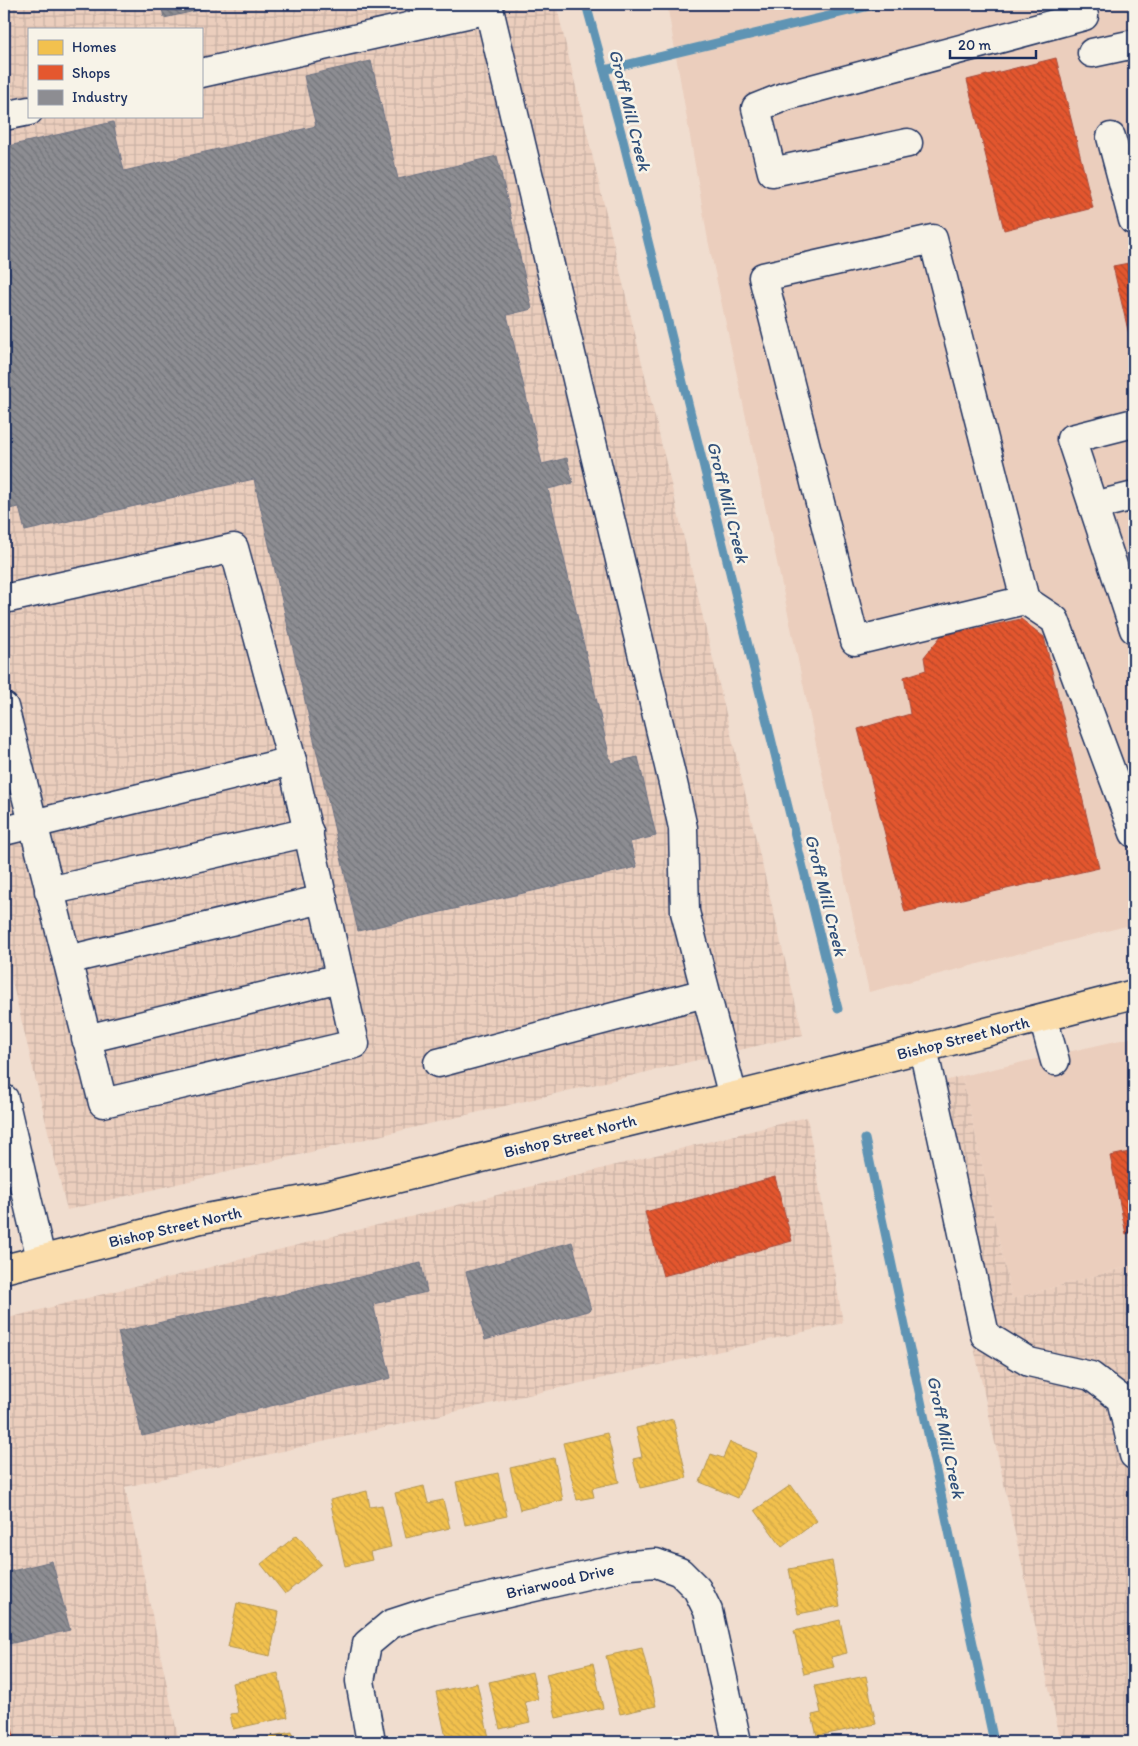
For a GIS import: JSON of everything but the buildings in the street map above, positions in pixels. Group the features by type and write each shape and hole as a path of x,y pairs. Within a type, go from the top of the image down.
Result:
{"main road":[{"name":"Bishop Street North","path":"4,1269 201,1219 326,1196 732,1097 1134,994"}],"street":[{"path":"202,73 489,9 673,783 682,828 685,912 732,1097"},
{"path":"908,143 772,172 756,108 786,96 937,58 1084,16"},
{"path":"1092,54 1134,44"},
{"path":"4,116 28,111"},
{"path":"1111,137 1133,220"},
{"path":"1025,600 855,641 764,277 933,239 1025,600 1055,620 1134,834"},
{"path":"1134,422 1071,440 1134,629"},
{"path":"1093,506 1134,496"},
{"path":"4,599 234,548 292,761 355,1044 103,1103 4,707"},
{"path":"4,831 292,761"},
{"path":"49,891 308,832"},
{"path":"67,960 323,899"},
{"path":"86,1039 340,978"},
{"path":"438,1063 706,993"},
{"path":"1043,1018 1055,1061"},
{"path":"923,1048 985,1335 1029,1362 1090,1376 1122,1399 1134,1455"},
{"path":"4,1099 41,1259"},
{"name":"Briarwood Drive","path":"371,1742 360,1681 367,1644 391,1624 434,1610 630,1565 656,1563 680,1572 698,1589 708,1612 737,1742"}],"shaded area":[{"path":"4,4 556,4 803,1035 67,1210 4,948"},
{"path":"667,4 1134,4 1134,924 869,992 708,240"},
{"path":"1134,1037 1134,1265 1012,1299 962,1076"},
{"path":"962,1076 1012,1299 1134,1265 1134,1742 1061,1742 917,1089"},
{"path":"807,1117 843,1323 125,1487 179,1742 4,1742 4,1319"}],"waterway":[{"name":"Groff Mill Creek","path":"586,4 622,136 838,1009"},
{"path":"604,70 878,4"},
{"name":"Groff Mill Creek","path":"865,1139 994,1742"}]}
